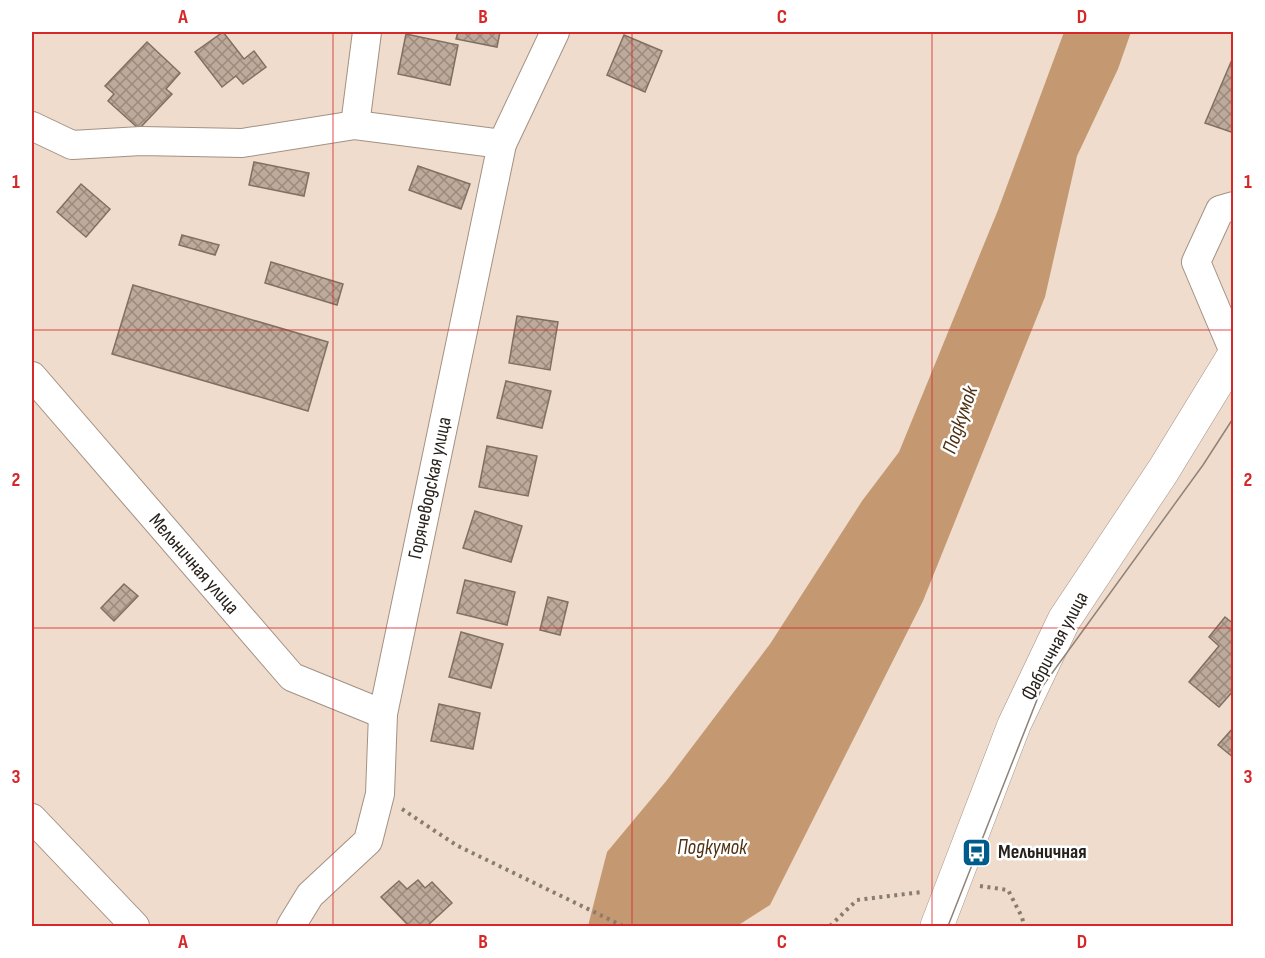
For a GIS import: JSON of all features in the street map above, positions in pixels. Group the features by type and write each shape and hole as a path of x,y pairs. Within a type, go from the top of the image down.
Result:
{"main road":[{"name":"Фабричная улица","path":"937,927 1014,726 1064,620 1163,471 1233,354"}],"street":[{"path":"355,125 367,32"},
{"name":"Горячеводская улица","path":"291,927 310,895 368,841 380,794 383,714 502,144 555,32"},
{"path":"32,126 72,145 141,141 242,143 355,125 502,144"},
{"path":"1233,206 1220,210 1196,262 1233,354"},
{"name":"Мельничная улица","path":"32,376 292,677 383,714"},
{"path":"32,818 135,927"}],"path":[{"path":"380,794 456,845 623,927"}],"water":[{"name":"Подкумок","path":"1064,32 1131,32 1118,69 1077,156 1045,297 923,601 770,905 737,926 588,926 607,852 667,780 770,644 862,501 899,452 998,210"}],"building":[{"path":"223,32 244,59 254,51 266,67 243,84 236,76 222,87 195,52"},
{"path":"458,32 500,32 497,47 456,39"},
{"path":"406,34 458,45 450,85 398,74"},
{"path":"624,35 662,51 645,92 607,75"},
{"path":"147,42 180,73 166,89 172,94 139,129 108,101 114,94 105,86"},
{"path":"1234,55 1234,133 1205,123"},
{"path":"254,162 309,173 304,196 249,185"},
{"path":"418,166 470,184 461,209 409,190"},
{"path":"81,184 110,209 86,237 57,212"},
{"path":"182,235 219,245 215,255 179,245"},
{"path":"271,262 343,284 337,305 265,283"},
{"path":"133,285 328,342 308,411 112,354"},
{"path":"517,316 558,322 550,370 509,363"},
{"path":"506,381 551,391 542,428 497,418"},
{"path":"487,446 537,456 528,496 479,487"},
{"path":"475,511 522,526 511,562 463,548"},
{"path":"465,580 515,592 507,625 457,613"},
{"path":"124,584 138,596 114,621 101,608"},
{"path":"548,597 568,602 560,635 540,630"},
{"path":"1225,617 1234,624 1234,690 1219,707 1189,682 1219,646 1209,637"},
{"path":"461,632 503,644 491,688 449,677"},
{"path":"439,704 480,713 473,749 431,741"},
{"path":"1234,727 1234,758 1218,745"},
{"path":"418,880 425,888 432,882 452,903 427,926 409,926 381,897 399,881 407,889"}],"tram line":[{"path":"948,926 1042,687 1203,465 1234,417"}],"place":[{"name":"Мельничная","path":"977,852"}]}
